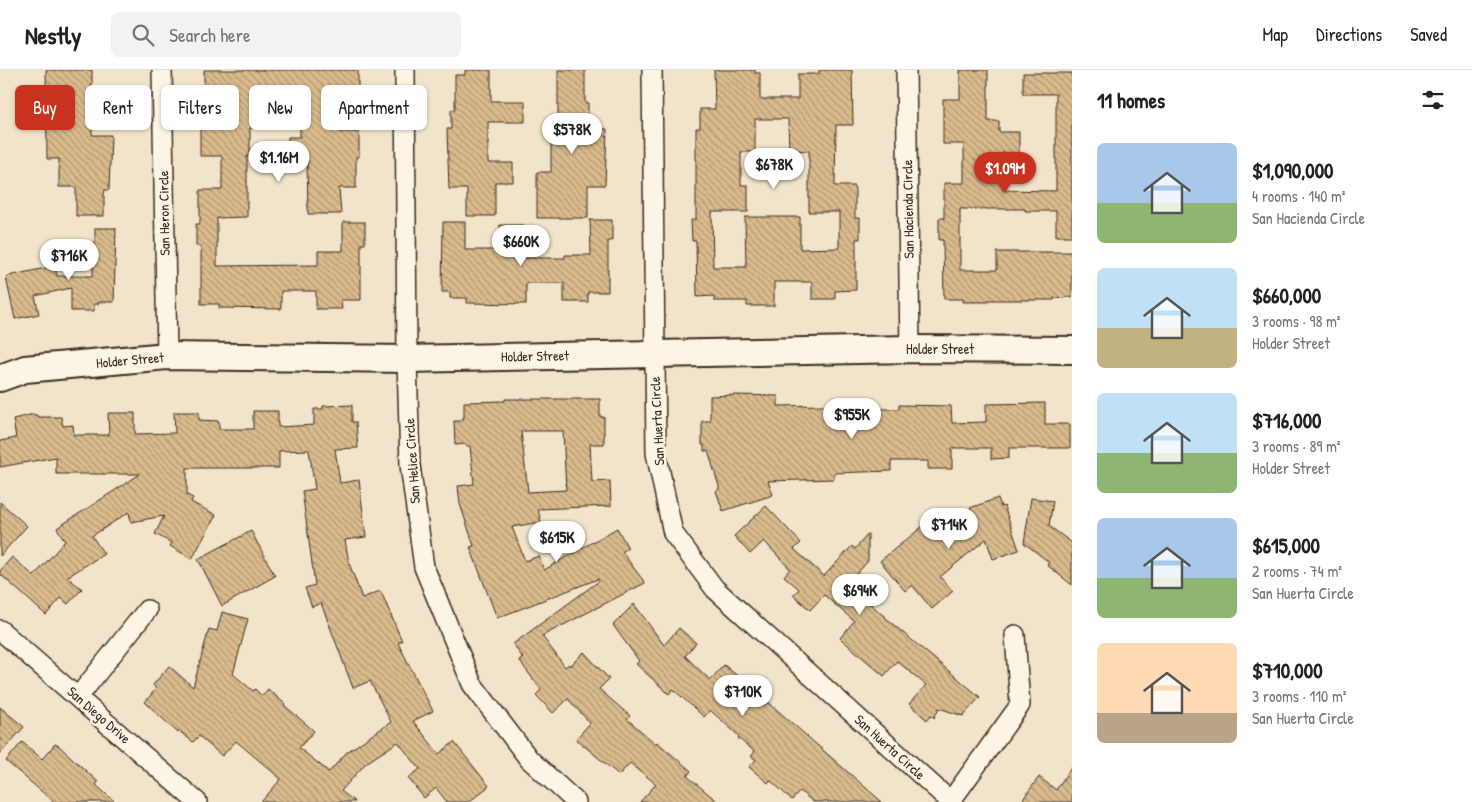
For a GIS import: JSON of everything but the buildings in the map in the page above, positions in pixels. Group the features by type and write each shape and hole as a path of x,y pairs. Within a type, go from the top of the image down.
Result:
{"street":[{"name":"San Heron Circle","path":"162,70 167,356"},
{"name":"San Helice Circle","path":"406,70 407,359 410,465 424,567 472,684 529,759 576,802"},
{"name":"San Huerta Circle","path":"652,70 656,453 673,533 715,589 950,802"},
{"name":"San Hacienda Circle","path":"906,70 910,349"},
{"name":"Holder Street","path":"0,378 26,369 167,356 407,359 910,349 1072,350"},
{"path":"78,697 147,610"},
{"name":"San Diego Drive","path":"0,630 197,802"},
{"path":"950,802 1020,705 1015,635"}]}
